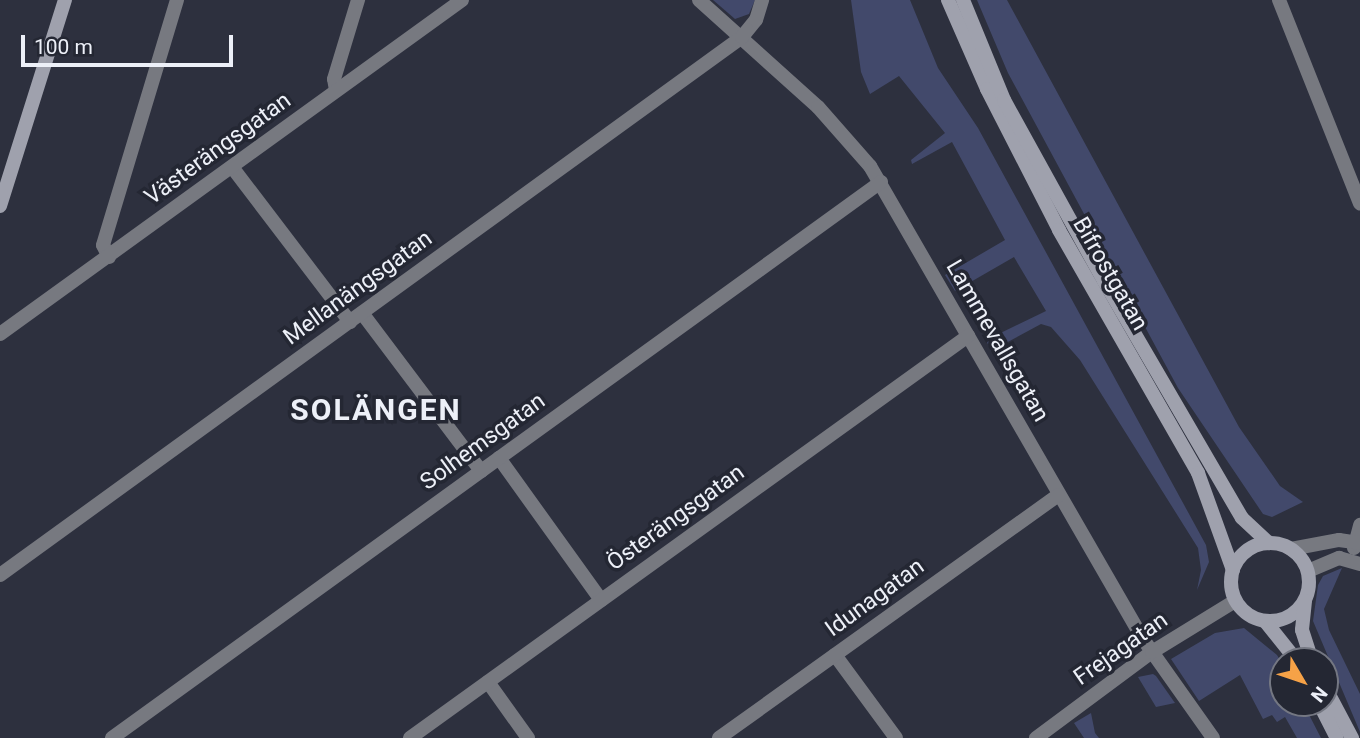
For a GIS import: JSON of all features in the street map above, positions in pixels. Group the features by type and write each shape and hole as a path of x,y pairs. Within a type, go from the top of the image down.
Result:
{"main road":[{"path":"0,206 65,0"},
{"name":"Bifrostgatan","path":"948,0 987,89 1059,230 1198,473 1233,570 1235,601"},
{"name":"Bifrostgatan","path":"963,0 1004,100 1092,260 1242,518 1269,543 1291,549"},
{"path":"1233,570 1249,549 1269,543"},
{"path":"1291,549 1308,571 1302,630 1307,647"},
{"path":"1265,621 1286,618 1306,600"},
{"path":"1235,601 1244,612 1265,621 1286,647"},
{"path":"1339,713 1352,738"},
{"path":"1326,717 1337,738"}],"street":[{"path":"109,257 103,245 177,0"},
{"path":"336,90 334,79 358,0"},
{"name":"Västerängsgatan","path":"0,334 462,0"},
{"name":"Lammevallsgatan","path":"699,0 742,37 839,130 881,182 1058,495 1152,652 1213,738"},
{"path":"742,37 756,20 762,0"},
{"path":"1279,0 1360,204"},
{"name":"Mellanängsgatan","path":"0,575 742,37"},
{"path":"232,167 349,322"},
{"name":"Solhemsgatan","path":"112,738 881,182"},
{"path":"362,313 481,471"},
{"name":"Österängsgatan","path":"410,738 968,336"},
{"path":"499,458 601,600"},
{"name":"Idunagatan","path":"719,738 1058,495"},
{"path":"1308,571 1329,561 1355,562 1360,525"},
{"path":"1291,549 1358,542"},
{"name":"Frejagatan","path":"1036,738 1152,652 1235,601"},
{"path":"835,655 896,738"},
{"path":"488,682 528,738"}],"shaded area":[{"path":"713,0 755,0 749,14 735,19"},
{"path":"851,0 910,0 938,68 978,128 1206,545 1209,562 1197,590 1201,570 1198,548 1080,360 1051,327 1041,324 991,351 986,340 1046,311 1014,257 955,291 945,275 1005,240 952,142 912,164 911,160 945,133 899,76 870,94 861,72"},
{"path":"977,0 1007,0 1239,427 1280,486 1303,502 1272,517 1263,514 1178,388 1008,73"},
{"path":"1342,568 1324,609 1329,630 1337,647 1324,647 1313,621 1318,585 1323,576"},
{"path":"1244,628 1269,648 1269,716 1263,719 1240,675 1199,701 1171,659 1215,633"},
{"path":"1339,651 1360,694 1360,732 1339,682"},
{"path":"1153,674 1175,703 1156,707 1138,677"},
{"path":"1091,713 1095,733 1099,738 1084,738 1074,723"},
{"path":"1285,717 1310,717 1321,738 1297,738"}],"district":[{"name":"SOLÄNGEN","path":"376,410"}]}
